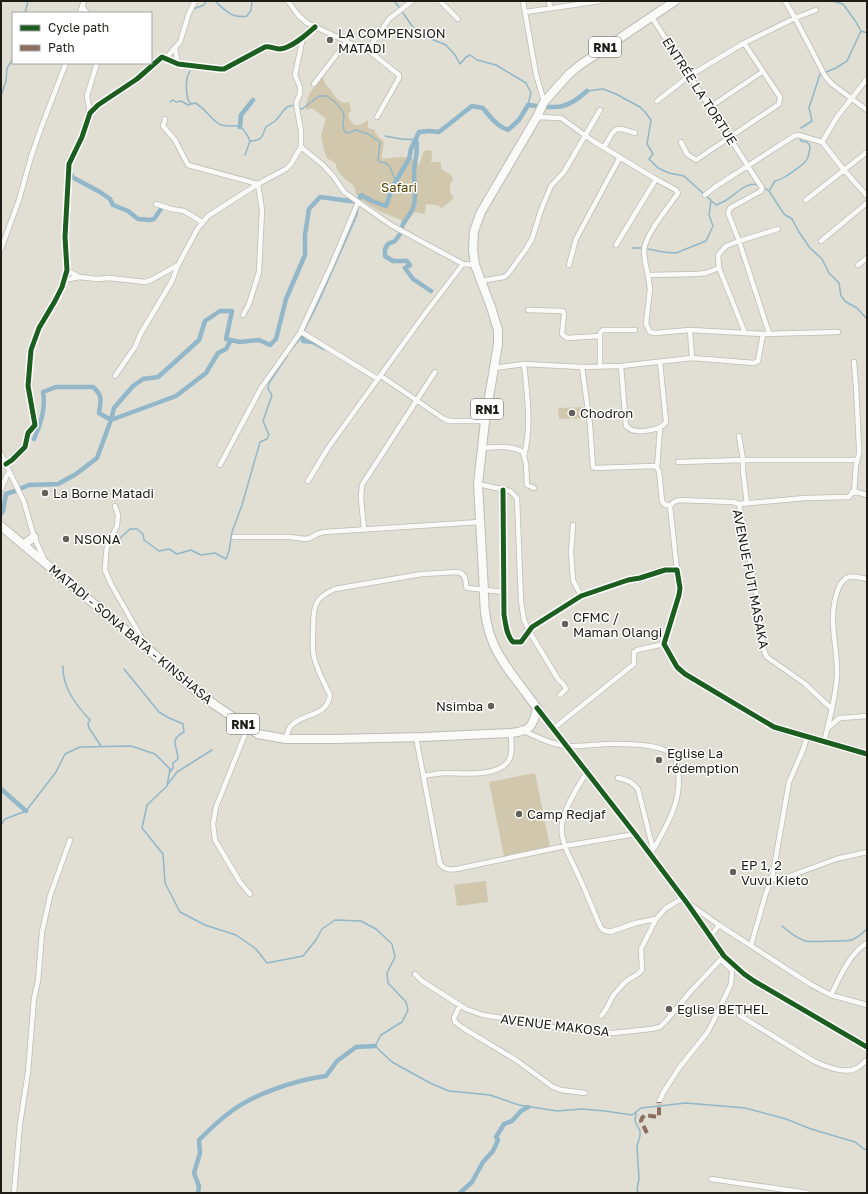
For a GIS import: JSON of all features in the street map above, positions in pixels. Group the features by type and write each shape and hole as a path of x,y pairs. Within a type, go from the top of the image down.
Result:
{"highway":[{"name":"RN1","path":"538,708 514,678 492,641 487,626 484,606 478,484 485,421 498,344 498,330 475,265 473,250 474,231 481,212 544,102 569,74 580,65 675,1"},
{"name":"MATADI - SONA BATA - KINSHASA","path":"1,526 148,649 186,683 258,734 286,739 416,737 511,733 524,731"},
{"path":"23,545 34,537"},
{"path":"524,731 530,727 534,721 538,708"}],"street":[{"path":"166,58 180,42 189,13 195,1"},
{"path":"288,1 302,19 315,27 368,50 399,76 377,117"},
{"path":"368,50 389,19 412,1"},
{"path":"440,1 458,19"},
{"path":"523,1 536,74 544,102"},
{"path":"548,1 550,8"},
{"path":"526,12 600,1"},
{"path":"785,1 825,76 832,84 867,110"},
{"path":"657,101 689,76 744,43 795,18 816,10"},
{"name":"ENTRÉE LA TORTUE","path":"651,16 689,76 730,136 748,167 760,183 762,190 728,210 739,240"},
{"path":"6,464 12,460 24,447 28,433 35,425 28,386 31,350 39,328 55,302 65,280 67,270 65,237 68,169 82,137 90,113 98,105 137,79 162,57 178,64 220,70 265,47 269,46 281,49 303,37 315,27"},
{"path":"115,376 135,347 141,333 172,281 178,265 202,222 208,216 258,184 286,169 301,148 296,103 300,94 300,87 296,75 303,37"},
{"path":"314,84 347,41"},
{"path":"682,142 687,154 696,160 779,104 780,97 744,43"},
{"path":"175,48 178,64"},
{"path":"1,249 19,200 39,134 66,64"},
{"path":"90,113 87,96 97,64"},
{"path":"710,107 762,72"},
{"path":"822,142 837,117 867,79"},
{"path":"481,281 504,278 526,249 532,239 541,210 551,186 564,172 600,110"},
{"path":"537,116 561,118 620,158 676,190 678,193 657,222 644,249 644,258 650,289 646,324 650,332 655,333 690,330 763,334 838,332"},
{"path":"165,119 163,126 175,140 188,165 258,184"},
{"path":"604,147 615,129 619,128 635,133"},
{"path":"705,195 794,136 798,135 822,142 867,196"},
{"path":"301,148 323,165 334,177 344,192 392,225 463,264 475,265"},
{"path":"806,200 867,152"},
{"path":"569,265 576,239 620,158"},
{"path":"616,245 655,181 654,178"},
{"path":"243,315 249,304 259,272 262,210 258,184"},
{"path":"220,465 261,388 300,332 332,264 358,202"},
{"path":"821,241 867,203"},
{"path":"156,204 172,209 184,210 202,222"},
{"path":"745,333 719,268 718,255 726,246 739,240 778,229"},
{"path":"739,240 769,333"},
{"path":"858,264 867,258"},
{"path":"308,481 328,448 463,264"},
{"path":"65,280 80,277 97,279 109,278 145,282 178,265"},
{"path":"648,275 697,274 706,273 719,268"},
{"path":"67,270 80,277"},
{"path":"528,310 563,311 562,334 567,338 600,336"},
{"path":"600,366 600,333 602,330 635,330"},
{"path":"690,330 692,358"},
{"path":"300,332 379,377 444,419 450,421 485,421"},
{"path":"494,368 524,364 582,367 621,366 692,358 754,363 758,361 763,334"},
{"path":"621,366 626,426 631,430 636,431 660,428 666,422 660,362"},
{"path":"739,504 849,496 854,491 859,447 854,362"},
{"path":"524,364 529,425 528,441 524,456"},
{"path":"582,367 590,425 593,467 654,466 658,468"},
{"path":"364,529 361,498 362,485 435,372"},
{"path":"660,428 658,468 662,501 664,504 670,506 680,588 664,644 677,667 685,674 774,727 867,754"},
{"path":"739,436 747,504"},
{"path":"482,448 506,447 523,452 526,464 527,485 534,488"},
{"path":"1,454 24,502 34,537 47,564"},
{"path":"678,462 743,460 857,460"},
{"path":"1,489 7,475 10,472"},
{"path":"478,484 510,491 517,498 521,601 524,620 558,679 566,689 560,695"},
{"path":"503,490 504,615 507,631 513,642 521,642 537,623 581,596 628,580 640,578 665,570 677,570"},
{"path":"854,491 867,495"},
{"name":"AVENUE FUTI MASAKA","path":"670,506 679,500 734,502 739,504 756,592 764,651 767,656 804,683 832,709"},
{"path":"115,506 118,515 118,526 106,554 105,570 111,584 148,649"},
{"path":"234,537 290,537 305,539 324,532 480,522"},
{"path":"573,525 571,552 573,580 581,596"},
{"path":"286,739 290,728 322,710 328,703 330,695 314,657 313,650 314,611 316,603 324,594 335,589 422,574 458,572 462,573 464,576 466,587 504,592"},
{"path":"824,742 828,729 837,678 832,625 832,610 835,597 840,585 846,578 850,576 867,579"},
{"path":"554,728 634,664 634,652 664,644"},
{"path":"538,708 685,900 722,958 732,970 731,984 716,1018 707,1033 663,1093 659,1102"},
{"path":"828,729 838,719 867,716"},
{"path":"248,727 216,807 213,824 215,840 240,882 250,894"},
{"path":"524,731 556,744 566,746 617,744 636,745 652,747 670,753 676,758 679,772 675,803 671,817 650,855"},
{"path":"424,776 443,773 481,773 492,771 507,762 510,757 512,748 511,733"},
{"path":"416,737 440,864 445,869 458,869 565,846 635,834"},
{"path":"751,945 772,879 789,782 807,737"},
{"path":"587,772 570,802 562,824 562,832 565,846 600,926 603,930 610,932 656,919"},
{"path":"618,778 624,779 635,785 638,789 653,849"},
{"path":"14,1193 20,1124 28,1072 34,998 38,981 42,932 50,896 70,840"},
{"path":"772,879 782,879 836,859 867,852"},
{"path":"601,1016 606,1011 614,994 625,982 636,976 642,970 641,949 656,919 666,908 685,900"},
{"path":"685,900 719,926 810,984 831,995 867,1005"},
{"path":"710,937 719,926"},
{"path":"831,995 853,955 867,943"},
{"path":"722,958 754,981 866,1045"},
{"name":"AVENUE MAKOSA","path":"415,974 422,981 471,1012 550,1027 599,1033 660,1027 722,958"},
{"path":"460,1005 454,1018 463,1028 516,1060 553,1087 561,1090 585,1093"},
{"path":"740,1015 823,1066 834,1069 854,1069 858,1068 867,1060"},
{"path":"711,1179 808,1193"}],"green space":[{"name":"Safari","path":"322,77 326,85 330,88 337,99 344,103 349,102 351,110 348,115 354,124 359,125 368,120 368,128 375,130 375,133 384,142 382,159 400,157 412,158 419,165 424,151 431,150 431,162 441,162 441,169 451,175 453,181 450,183 450,192 454,198 442,208 437,205 426,204 425,214 414,212 406,225 399,219 379,211 363,201 356,194 354,186 338,171 335,163 327,158 321,136 326,119 312,108 306,110 307,100 313,88"},
{"name":"Chodron","path":"585,407 586,418 559,419 558,408"},
{"name":"Camp Redjaf","path":"535,773 550,847 504,856 489,782"},
{"path":"486,881 488,902 457,906 454,885"}],"waterway":[{"path":"25,12 28,1"},
{"path":"193,9 204,5 206,1"},
{"path":"215,1 229,13 242,17 247,16 251,10 252,1"},
{"path":"394,1 399,7"},
{"path":"826,72 847,61 861,31 843,4 832,1"},
{"path":"403,13 417,33 446,45 455,55 460,64 470,55 477,60 496,65 526,83 531,93 528,105"},
{"path":"861,31 867,33"},
{"path":"1,96 6,81 7,68 12,60"},
{"path":"190,71 187,78 186,88 191,104"},
{"path":"801,128 812,121 809,108 820,74"},
{"path":"587,91 603,89 640,107 651,120 647,144 653,154 649,159 658,168 669,173 684,176 716,205 725,201 749,185 758,185"},
{"path":"22,488 29,485 58,484 76,474 97,458 114,408 133,386 143,379 158,377 199,340 205,321 220,311 232,311 226,339 240,342 259,340 270,345 276,339 286,299 305,255 305,235 309,209 320,197 358,202 361,195 386,206 393,186 409,159 411,149 419,132 439,132 472,106 483,108 497,124 508,130 519,120 528,105 560,107 572,102 587,91"},
{"path":"299,108 302,109 319,96 327,96 340,107 344,116 343,126 345,132 348,133 356,130 368,134 380,142 378,160 389,166 396,182"},
{"path":"170,102 173,100 176,102 181,101 188,105 195,103 219,124 224,126 238,126 242,128 250,141"},
{"path":"240,127 241,115 253,100"},
{"path":"245,155 250,141 260,139 266,127 275,121 286,108 289,106 295,106"},
{"path":"385,136 412,140 416,139"},
{"path":"402,227 412,211 414,204 414,169 417,148 416,139"},
{"path":"769,191 775,181 782,179 807,160 810,146 807,142 801,141 800,139"},
{"path":"72,175 72,177 110,199 113,205 128,211 138,219 154,219 161,209"},
{"path":"763,187 769,191 784,214 792,219 810,248 822,259 829,273 839,283 841,296 846,302 857,308 867,319"},
{"path":"648,249 676,253 706,241 713,226 709,215 711,200"},
{"path":"304,331 357,215 358,207"},
{"path":"400,234 395,241 388,244 385,249 385,256 393,261 407,261 410,265 405,268 413,279 431,291"},
{"path":"632,248 641,248"},
{"path":"303,333 303,341 313,342 324,348"},
{"path":"290,351 302,335"},
{"path":"34,439 42,416 44,404 43,392 56,387 93,387 100,396 99,413 111,420 176,396 206,373 218,353 226,349 231,340"},
{"path":"116,542 130,529 137,529 143,534 144,540 159,551 169,549 177,554 191,550 201,555 215,553 226,559 232,532 242,505 260,442 267,439 269,435 263,421 272,395 268,389 269,383 287,356"},
{"path":"1,514 3,511 6,494 15,491"},
{"path":"63,666 63,674 67,688 75,702 90,720 88,723 89,728 101,746"},
{"path":"124,669 159,712 183,724 184,732 175,740 178,759 173,763 173,768 170,772"},
{"path":"1,825 5,819 26,811 56,772 65,754 80,747 131,746 155,754 170,769 167,786 147,805 142,828 163,854 165,883 180,912 205,925 236,935 256,949 267,963 303,956 316,940 322,929 335,920 361,921 376,929 392,944 395,957 387,973 388,983 406,1002 408,1010 402,1022 381,1035 375,1046 392,1062 430,1083 449,1091 490,1095 519,1105 557,1111 582,1109 632,1115 641,1108 686,1103 745,1108 786,1119 811,1129 855,1142 867,1150"},
{"path":"168,784 177,772 212,750"},
{"path":"1,789 26,811"},
{"path":"782,926 796,937 805,941 852,940 867,929"},
{"path":"198,1193 199,1186 194,1173 200,1153 199,1140 221,1119 239,1106 262,1094 288,1084 326,1076 337,1061 356,1047 375,1046"},
{"path":"460,1193 472,1182 483,1162 493,1151 498,1140 496,1137 504,1124 512,1121 521,1111 528,1107"},
{"path":"636,1113 635,1121 640,1131 637,1146 639,1179 637,1189 638,1193"}],"marked path":[{"path":"647,1133 641,1121 642,1118 645,1115 659,1116 659,1102"}],"cycle path":[{"path":"6,464 25,447 28,433 35,425 28,386 31,350 39,328 62,287 67,270 65,237 69,164 82,137 90,113 98,105 137,79 162,57 178,64 224,69 265,47 280,49 285,48 299,40 315,27"},
{"path":"503,490 504,615 508,633 513,642 521,642 532,627 581,596 628,580 640,578 665,570 677,570 680,588 679,595 664,644 677,667 685,674 774,727 867,754"},
{"path":"537,708 635,834 687,903 724,956 754,981 867,1047"}],"place":[{"name":"LA COMPENSION MATADI","path":"330,40"},
{"name":"Chodron","path":"572,413"},
{"name":"La Borne Matadi","path":"45,493"},
{"name":"NSONA","path":"66,539"},
{"name":"CFMC / Maman Olangi","path":"565,624"},
{"name":"Nsimba","path":"491,706"},
{"name":"Eglise La rédemption","path":"659,760"},
{"name":"Camp Redjaf","path":"519,814"},
{"name":"EP 1, 2 Vuvu Kieto","path":"733,872"},
{"name":"Eglise BETHEL","path":"669,1009"}]}
